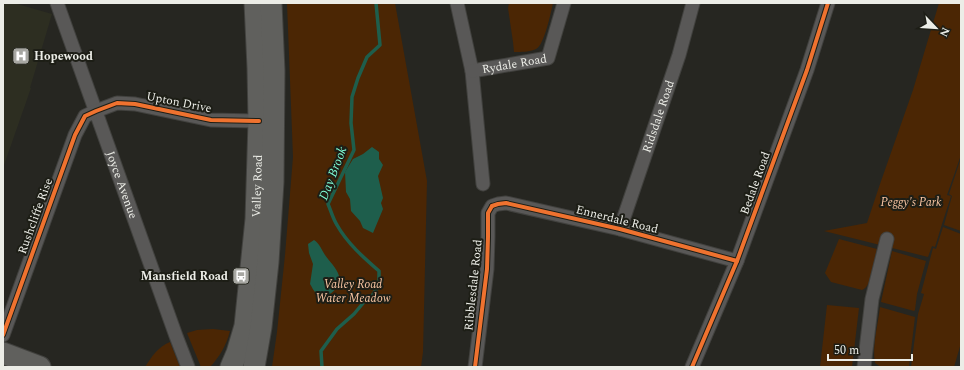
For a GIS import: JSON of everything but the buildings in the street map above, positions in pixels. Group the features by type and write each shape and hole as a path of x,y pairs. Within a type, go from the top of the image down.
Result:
{"highway":[{"name":"Valley Road","path":"254,367 261,327 269,255 273,182 267,121 258,68 256,3"},
{"name":"Valley Road","path":"231,367 239,348 245,326 267,121 274,71 271,3"},
{"path":"3,353 31,365"}],"street":[{"name":"Joyce Avenue","path":"57,3 188,367"},
{"path":"457,3 472,71 483,184"},
{"name":"Rydale Road","path":"472,71 548,58 564,3"},
{"name":"Ridsdale Road","path":"620,230 679,55 694,3"},
{"name":"Bedale Road","path":"692,367 737,261 807,70 828,3"},
{"name":"Upton Drive","path":"96,111 117,103 135,104 211,120 267,121"},
{"name":"Rushcliffe Rise","path":"3,335 75,135 85,116 96,111"},
{"name":"Ennerdale Road","path":"492,206 506,203 620,230 737,261"},
{"name":"Ribblesdale Road","path":"475,367 487,269 488,214 492,206"},
{"path":"864,367 872,299 888,239"}],"shaded area":[{"name":"Hopewood","path":"3,3 14,3 52,14 31,88 3,168"},
{"path":"372,147 379,152 379,159 383,165 378,176 383,198 381,203 383,209 373,233 363,228 360,221 351,211 350,199 346,192 345,172 353,159"},
{"path":"314,240 335,267 339,276 338,285 332,293 324,296 319,295 314,291 310,284 313,264 309,253 308,244"}],"green space":[{"name":"Valley Road Water Meadow","path":"287,3 395,3 427,181 423,352 421,367 272,367 285,255 293,157"},
{"path":"509,3 553,3 542,42 536,49 514,52 508,8"},
{"name":"Peggy's Park","path":"939,3 961,3 961,155 947,195 951,196 935,247 932,246 928,257 824,231 867,223 913,90"},
{"path":"961,158 961,231 944,225 952,196 949,194"},
{"path":"943,227 961,234 961,343 954,367 911,367 918,314 924,294 921,293 933,248 936,249"},
{"path":"839,239 877,249 869,282 862,290 831,282 825,273"},
{"path":"892,251 926,261 914,311 881,302"},
{"path":"827,305 859,308 852,367 820,367"},
{"path":"880,307 915,317 909,367 881,367 875,363 875,342"},
{"path":"213,329 230,331 225,346 214,363 210,367 201,367 187,333 197,330"},
{"path":"170,342 180,367 145,367 159,349"}],"waterway":[{"name":"Day Brook","path":"322,367 321,351 337,329 372,296 379,285 379,271 351,244 341,232 333,218 328,204 354,150 351,123 352,97 358,78 367,57 380,45 376,3"}],"cycle path":[{"path":"692,367 737,261 807,70 828,3"},
{"path":"3,335 75,135 85,116 117,103 135,104 211,120 259,121"},
{"path":"492,206 506,203 620,229 737,261"},
{"path":"475,367 487,269 488,213 492,206"}],"place":[{"name":"Hopewood","path":"21,56"},
{"name":"Mansfield Road","path":"241,276"}]}
